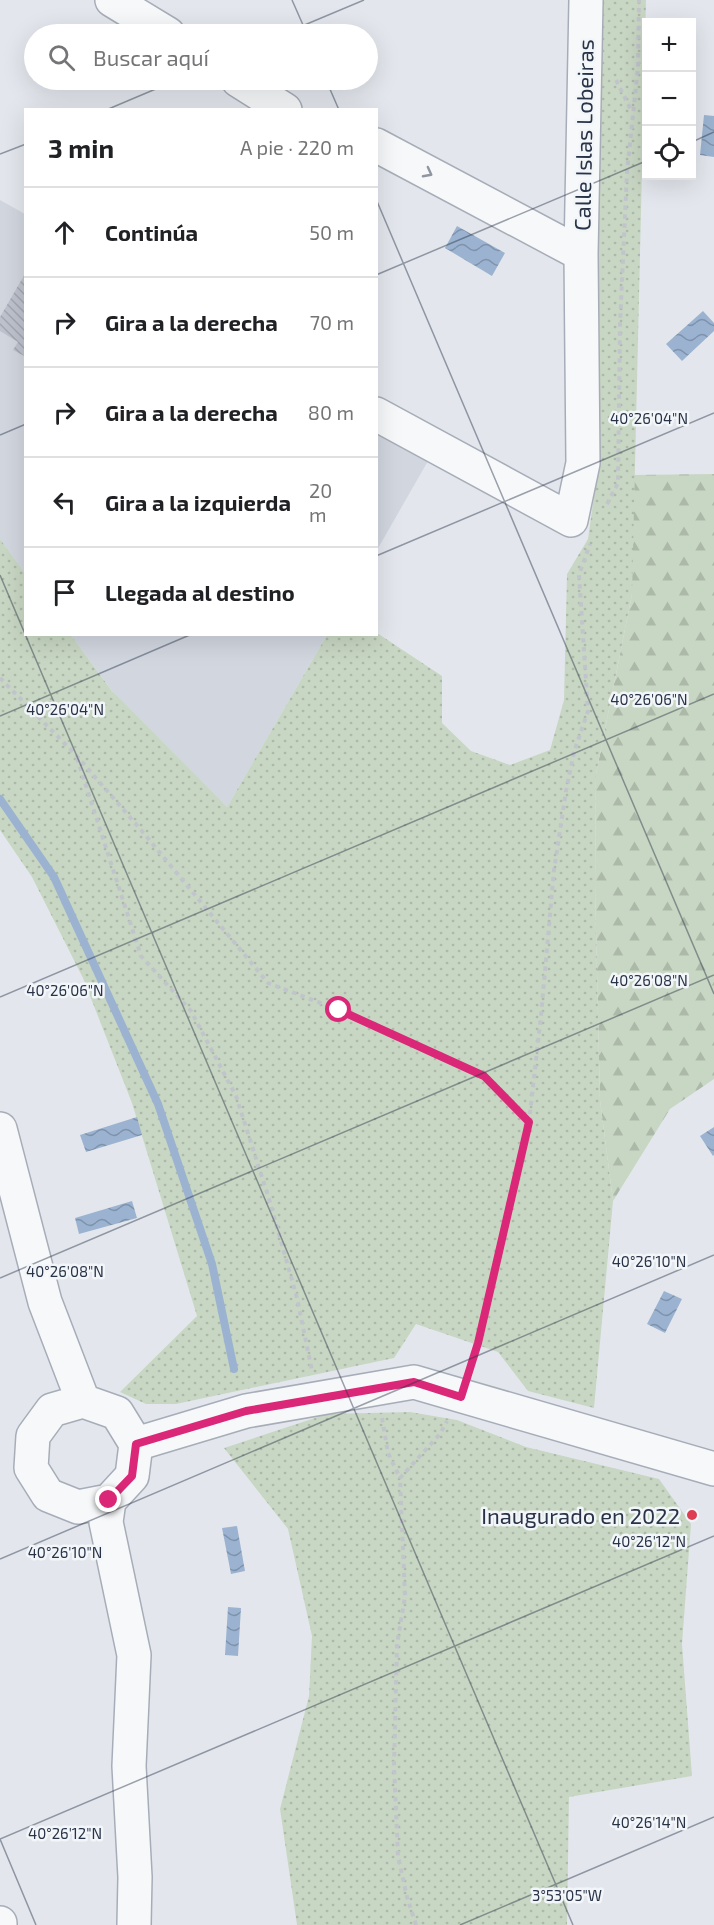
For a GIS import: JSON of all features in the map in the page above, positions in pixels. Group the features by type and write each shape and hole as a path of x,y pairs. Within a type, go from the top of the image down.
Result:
{"street":[{"path":"112,0 152,24"},
{"name":"Calle Islas Lobeiras","path":"378,146 581,254 586,0"},
{"path":"254,90 282,108"},
{"path":"378,415 581,532 583,463 581,254"},
{"path":"0,1129 45,1302 83,1401"},
{"path":"136,1444 246,1411 414,1382 714,1469"},
{"path":"83,1401 117,1413 136,1444 132,1476 109,1500 78,1507 48,1495 32,1468 33,1436 52,1410 83,1401"},
{"path":"109,1500 106,1522 134,1655 129,1766 135,1877 124,1924"}],"path":[{"path":"603,512 618,483 620,324 632,111 638,67 639,0"},
{"path":"400,1478 440,1434 461,1397 478,1343 529,1122 557,848 574,752 588,711 579,575 581,532"},
{"path":"0,678 76,755 268,983 349,1015 484,1076 529,1122"},
{"path":"76,755 141,956 191,1011 236,1096 269,1199 297,1298 318,1398"},
{"path":"376,1388 388,1453 400,1478 405,1597 398,1644 394,1765 398,1856 416,1925"}],"shaded area":[{"path":"0,200 24,213 24,572 0,539"},
{"path":"378,414 436,447 378,548"},
{"path":"72,636 326,636 227,807 130,715"}],"green space":[{"path":"601,0 646,0 646,18 642,18 642,170 632,594 596,774 595,885 600,1100 613,1201 594,1408 528,1391 498,1352 416,1324 394,1358 176,1404 146,1404 120,1392 197,1316 132,1103 83,978 32,877 0,830 0,539 24,572 24,636 72,636 112,691 227,807 326,636 378,636 378,634 442,676 442,723 471,751 510,765 550,750 564,700 567,574 588,539 597,475 595,285"},
{"path":"714,474 714,1079 670,1109 613,1201 600,1100 595,885 596,774 632,594 631,475"},
{"path":"410,1412 457,1420 526,1447 659,1479 691,1524 682,1644 692,1776 569,1797 567,1925 297,1925 280,1809 309,1696 312,1636 288,1529 224,1448 327,1414"}],"water":[{"path":"704,115 714,116 714,157 700,155"},
{"path":"457,226 505,253 492,276 445,248"},
{"path":"703,311 714,323 714,331 682,361 666,344"},
{"path":"137,1117 142,1135 86,1152 80,1135"},
{"path":"714,1127 714,1155 713,1156 700,1136"},
{"path":"132,1201 137,1218 79,1234 75,1218"},
{"path":"664,1291 682,1299 665,1333 647,1324"},
{"path":"237,1526 245,1571 231,1574 222,1528"},
{"path":"228,1607 241,1608 238,1656 225,1655"}],"building":[{"path":"24,275 24,356 13,350 18,342 0,331 0,317"}],"waterway":[{"path":"0,799 54,877 158,1104 212,1264 234,1369"}],"place":[{"name":"Inaugurado en 2022","path":"692,1515"}],"route":[{"path":"109,1500 132,1476 136,1444 246,1411 414,1382 461,1397 478,1343 529,1122 484,1076 339,1010"}]}
